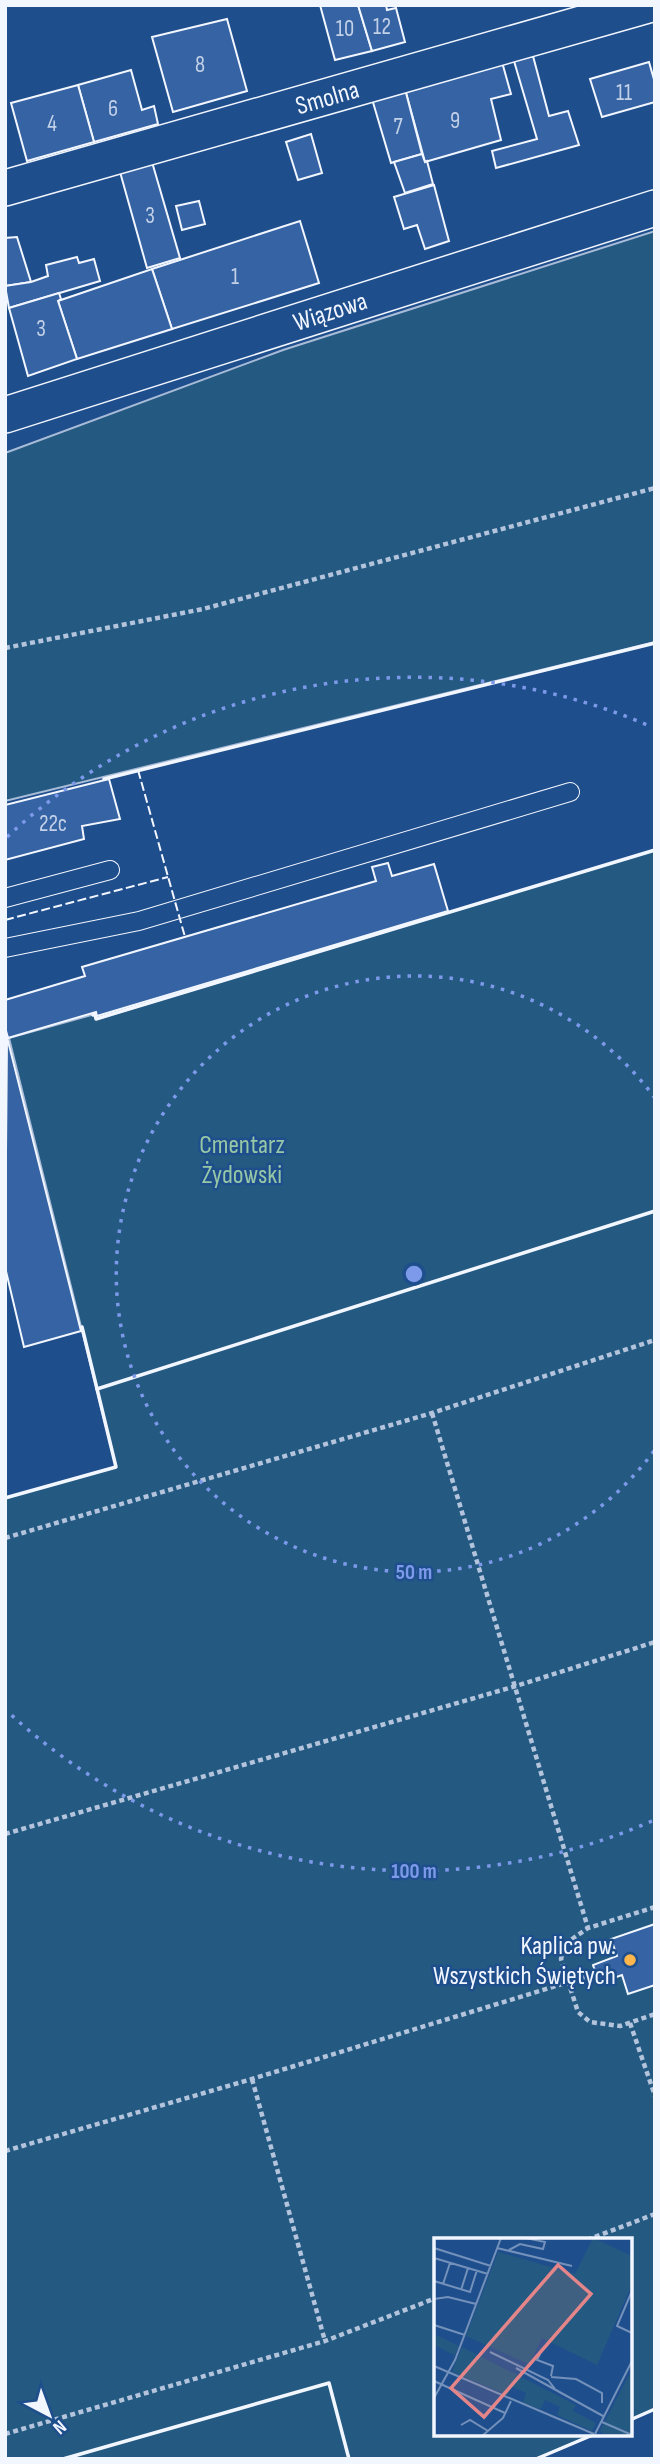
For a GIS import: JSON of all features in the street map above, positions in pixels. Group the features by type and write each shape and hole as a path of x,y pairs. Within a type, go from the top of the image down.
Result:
{"street":[{"name":"Smolna","path":"5,188 648,5"},
{"name":"Wiązowa","path":"5,415 655,208"}],"lane":[{"path":"5,948 139,921 570,792"},
{"path":"5,898 110,870"}],"path":[{"path":"5,648 203,609 655,488"},
{"path":"5,1538 432,1413 655,1340"},
{"path":"432,1413 588,1928"},
{"path":"5,1835 516,1686 655,1642"},
{"path":"655,1907 588,1928 565,1944 561,1959 578,2012 590,2022 620,2026 655,2014"},
{"path":"5,2151 253,2079 596,1974"},
{"path":"630,2022 655,2096"},
{"path":"253,2079 325,2341"},
{"path":"592,2238 655,2214"},
{"path":"5,2434 325,2341 434,2299"}],"green space":[{"path":"655,231 655,642 5,801 5,453 283,350"},
{"name":"Cmentarz Żydowski","path":"655,850 655,2409 632,2419 632,2238 434,2238 434,2436 590,2436 536,2459 5,2459 5,1498 116,1467 9,1038 95,1014 97,1019"}],"building":[{"path":"320,5 358,5 372,51 335,60"},
{"path":"358,5 386,5 387,10 396,8 405,42 372,51"},
{"path":"227,19 247,91 173,112 152,37"},
{"path":"533,56 549,116 568,111 579,145 496,168 492,151 537,139 514,61"},
{"path":"502,62 511,94 491,99 501,140 425,162 405,89"},
{"path":"649,62 655,83 655,102 602,117 590,79"},
{"path":"131,70 142,110 154,106 158,124 94,142 78,85"},
{"path":"78,85 94,142 27,161 11,103"},
{"path":"405,89 422,154 391,163 372,99"},
{"path":"311,134 322,173 298,180 286,142"},
{"path":"422,154 425,162 427,161 433,184 405,193 394,162"},
{"path":"152,162 180,258 147,268 120,172"},
{"path":"434,185 449,241 425,249 417,225 404,229 394,197"},
{"path":"199,201 205,224 182,230 176,206"},
{"path":"300,221 319,283 172,329 152,269"},
{"path":"17,237 31,282 5,286 5,238"},
{"path":"77,257 79,263 94,259 100,281 9,308 5,286 48,276 46,265"},
{"path":"152,269 172,329 77,359 58,301"},
{"path":"59,293 61,299 58,301 77,359 28,376 9,308"},
{"path":"109,779 120,819 82,826 84,839 5,860 5,805"},
{"path":"388,863 392,876 434,864 448,911 97,1016 96,1012 8,1038 5,1027 5,1000 85,976 82,967 376,881 372,867"},
{"path":"7,1037 81,1331 24,1347 5,1267"},
{"name":"Kaplica pw. Wszystkich Świętych","path":"655,1924 655,1985 628,1994 622,1975 599,1983 593,1965 617,1956 611,1939"}],"fence":[{"path":"138,770 185,937"},
{"path":"5,920 168,877"},
{"path":"632,2419 655,2409"},
{"path":"536,2459 590,2436"}],"wall":[{"path":"104,779 655,643"},
{"path":"93,1015 95,1014 96,1019 655,850"},
{"path":"97,1389 655,1211"},
{"path":"5,1498 116,1467 82,1327"},
{"path":"63,2459 329,2383 349,2459"},
{"path":"632,2419 655,2409"},
{"path":"536,2459 590,2436"}],"place":[{"name":"Kaplica pw. Wszystkich Świętych","path":"630,1960"}]}
